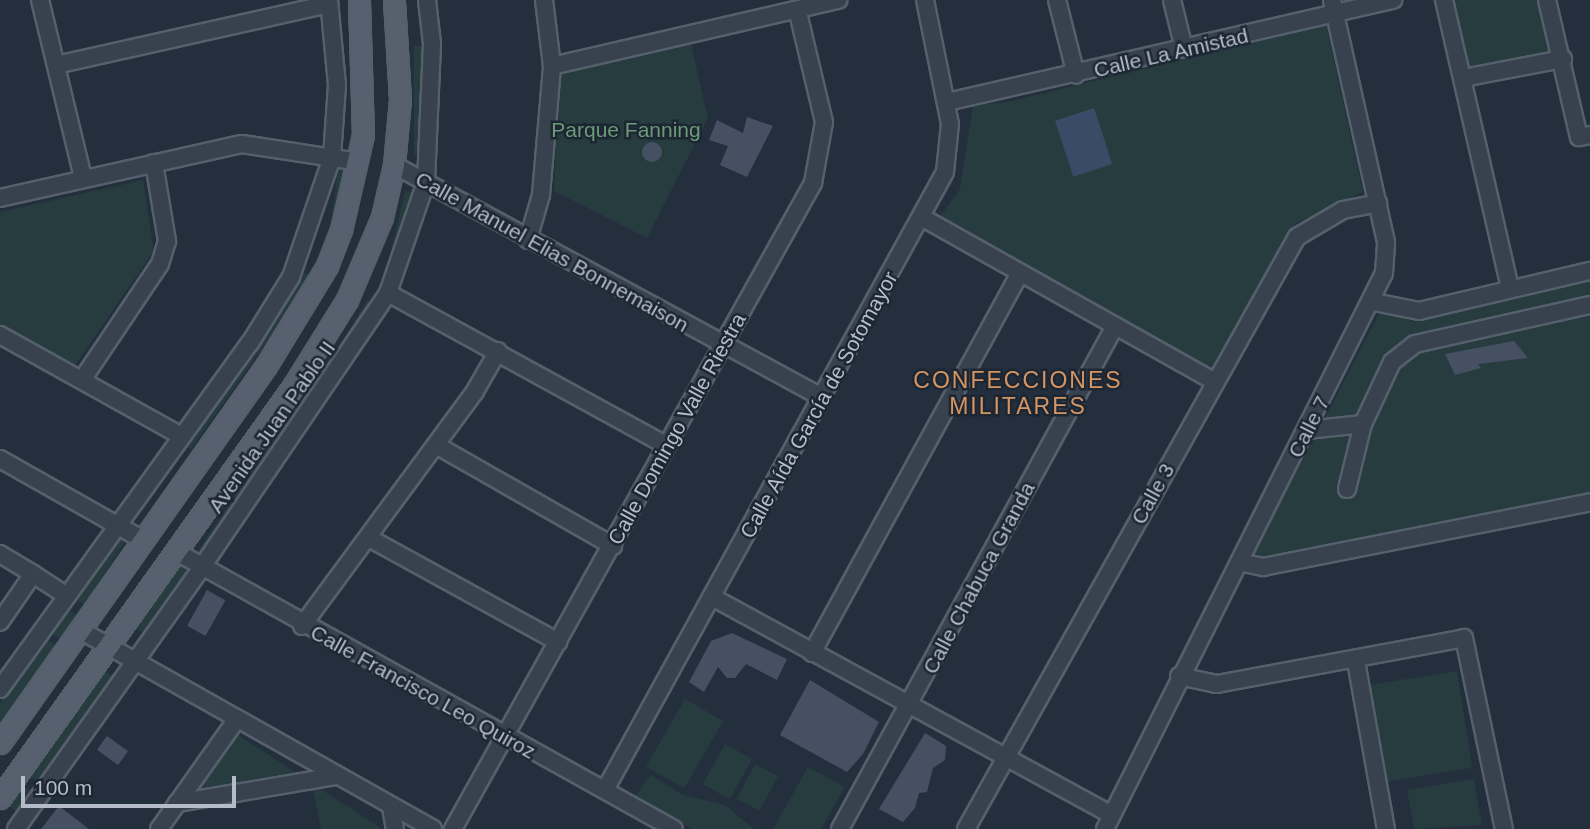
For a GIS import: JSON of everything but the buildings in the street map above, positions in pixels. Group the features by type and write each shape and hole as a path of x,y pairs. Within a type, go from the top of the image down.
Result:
{"main road":[{"name":"Avenida Juan Pablo II","path":"0,743 267,366 327,266 359,162 365,99 359,0"},
{"name":"Avenida Juan Pablo II","path":"0,798 295,385 335,322 368,256 394,165 400,99 394,0"},
{"path":"267,366 295,385"}],"street":[{"path":"40,0 83,178"},
{"name":"Avenida Juan Pablo II","path":"16,829 132,661 202,567 388,293 426,182 432,44 427,0"},
{"path":"527,240 541,195 552,66 544,0"},
{"path":"552,66 839,0"},
{"name":"Calle Aída García de Sotomayor","path":"605,790 713,598 821,397 923,218 949,156 947,102 925,0"},
{"path":"1057,0 1076,75"},
{"path":"1172,0 1184,49"},
{"name":"Calle La Amistad","path":"947,102 1184,49 1334,7 1393,0"},
{"path":"1444,0 1510,289"},
{"path":"1547,0 1563,59 1579,137 1590,135"},
{"path":"0,689 180,435 250,343 291,277 332,157 337,85 329,2 56,65"},
{"name":"Calle 7","path":"1109,822 1179,676 1374,302 1387,258 1378,203 1334,7"},
{"name":"Calle Domingo Valle Riestra","path":"453,829 507,738 666,444 813,183 820,162 824,122 797,9"},
{"path":"1463,78 1563,59"},
{"path":"0,198 242,144 359,162"},
{"path":"82,380 160,264 167,241 154,163"},
{"name":"Calle Manuel Elias Bonnemaison","path":"394,165 722,346 821,397"},
{"name":"Calle 3","path":"966,829 1297,237 1343,210 1378,203"},
{"path":"923,218 1215,382"},
{"path":"1374,302 1419,311 1590,271"},
{"path":"813,653 1020,273"},
{"path":"388,293 666,444"},
{"path":"1347,489 1363,424 1392,362 1415,344 1590,304"},
{"name":"Calle Chabuca Granda","path":"841,829 1115,326"},
{"path":"0,335 180,435"},
{"path":"302,626 436,445 498,351"},
{"path":"1307,430 1363,424"},
{"path":"436,445 613,546"},
{"path":"0,459 143,540"},
{"path":"1239,562 1263,568 1590,502"},
{"path":"369,538 558,642"},
{"name":"Calle Francisco Leo Quiroz","path":"174,551 302,626 674,829"},
{"path":"0,554 66,596"},
{"path":"0,622 33,574"},
{"path":"713,598 1006,761 1109,822"},
{"path":"80,630 433,829"},
{"path":"1179,676 1217,684 1356,661 1464,638 1504,829"},
{"path":"1356,661 1386,829"},
{"path":"159,829 237,719"},
{"path":"177,803 337,776"},
{"path":"391,807 395,829"}],"green space":[{"path":"1445,0 1549,0 1561,55 1462,77"},
{"path":"1326,24 1363,192 1296,223 1213,373 939,218 960,189 973,105 1008,102"},
{"name":"Parque Fanning","path":"691,44 708,118 647,238 554,191 559,75"},
{"path":"414,46 423,46 423,156 414,156"},
{"path":"338,168 346,169 337,241 329,240"},
{"path":"143,180 154,251 74,367 0,327 0,212"},
{"path":"405,191 414,193 391,292 382,290"},
{"path":"300,271 308,275 288,312 191,449 183,445"},
{"path":"1590,277 1590,497 1283,562 1252,558 1380,312 1417,322"},
{"path":"367,300 375,304 284,442 275,436 328,365"},
{"path":"269,445 278,451 207,556 198,550"},
{"path":"117,537 125,542 84,605 74,598"},
{"path":"181,565 192,572 146,635 133,627"},
{"path":"67,609 78,616 64,642 50,632"},
{"path":"45,638 59,648 0,732 0,703"},
{"path":"103,670 116,679 42,785 29,776"},
{"path":"1457,671 1472,768 1384,782 1369,685"},
{"path":"685,699 723,721 684,789 646,767"},
{"path":"229,729 382,829 321,829 314,793 300,782 191,800"},
{"path":"725,744 752,759 730,799 703,784"},
{"path":"755,764 778,776 760,811 737,798"},
{"path":"808,767 845,787 821,829 773,829"},
{"path":"651,775 683,795 725,805 754,829 692,829 635,796"},
{"path":"1474,779 1482,825 1414,829 1407,790"},
{"path":"21,784 35,794 20,814 6,804"}],"water":[{"path":"1094,108 1112,164 1073,177 1055,121"}],"district":[{"name":"CONFECCIONES MILITARES","path":"1018,393"}]}
